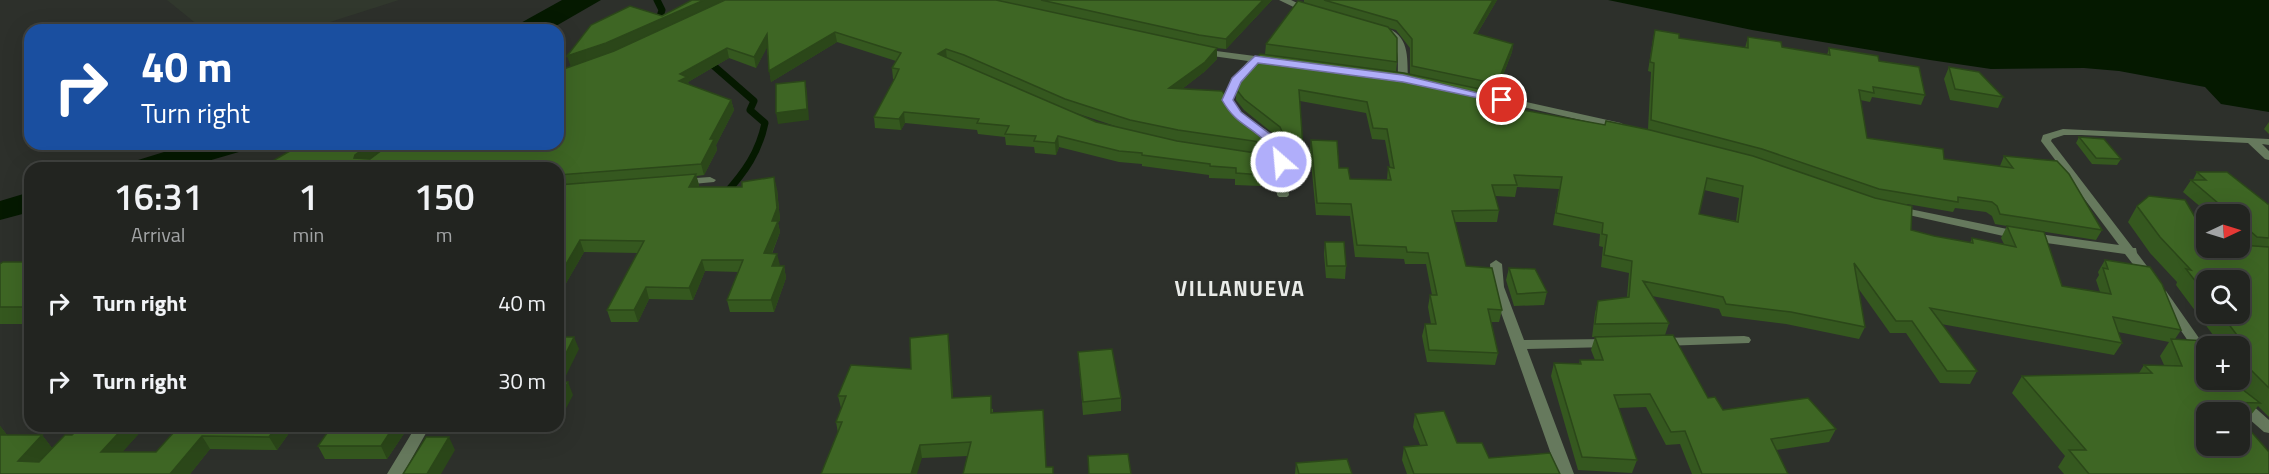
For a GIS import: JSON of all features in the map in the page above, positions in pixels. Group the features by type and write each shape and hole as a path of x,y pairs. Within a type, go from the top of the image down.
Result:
{"street":[{"path":"1283,0 1320,14"},
{"path":"1372,26 1392,33 1401,44 1404,79"},
{"path":"1187,49 1284,62"},
{"path":"1255,59 1236,81 1228,100 1236,114 1274,142 1281,162 1283,195"},
{"path":"1470,93 1597,119 1628,129"},
{"path":"2196,343 2132,251 2046,141 2047,137 2072,132 2269,141"},
{"path":"2251,140 2269,157"},
{"path":"1230,156 1281,162"},
{"path":"667,183 710,180"},
{"path":"1882,206 2017,235 2132,251"},
{"path":"1496,264 1498,287 1566,474"},
{"path":"1650,342 1744,340"},
{"path":"1520,345 1626,343"},
{"path":"2230,390 2237,400 2269,428"},
{"path":"395,474 420,432"}],"shaded area":[{"path":"167,0 399,0 324,24 197,24"},
{"path":"562,0 601,0 559,24 519,24"},
{"path":"1608,0 2269,0 2269,112 2221,104 2205,87 2119,71 2084,68 1991,69 1752,30"},
{"path":"170,150 246,150 204,162 132,162"},
{"path":"24,194 24,214 0,220 0,201"}],"building":[{"path":"692,0 704,0 606,43 567,56 591,25 630,6 662,16"},
{"path":"725,0 996,0 1217,48 1205,62 1169,88 1222,91 1235,107 1265,131 1273,144 1178,130 1130,120 1065,99 946,49 938,54 1096,122 1177,141 1262,154 1262,175 1236,173 1236,168 1119,151 1058,136 1055,143 1034,141 1036,136 1005,134 1009,126 977,123 979,119 904,112 899,119 874,117 899,69 892,68 901,53 835,32 769,71 767,34 754,57 727,48 680,74 687,77 679,81 731,100 710,139 714,139 701,164 564,175 564,162 271,162 292,150 362,150 354,158 370,159 382,150 564,150 564,69 614,51"},
{"path":"1041,0 1263,0 1226,39"},
{"path":"1324,0 1493,0 1474,33 1513,44 1497,84 1412,66 1412,39 1397,21"},
{"path":"1298,1 1388,27 1397,38 1397,62 1266,44"},
{"path":"1655,30 1679,34 1679,38 1748,48 1748,37 1781,42 1782,47 1830,55 1829,48 1878,56 1879,61 1919,67 1925,95 1873,87 1874,93 1859,90 1867,138 1943,149 1944,159 2013,168 2004,156 2057,161 2069,174 2102,230 2000,214 1997,206 1992,202 1958,197 1958,202 1879,189 1762,149 1651,120 1654,63 1650,62"},
{"path":"1260,54 1404,73 1494,92 1491,99 1497,101 1495,105 1605,125 1606,121 1753,156 1875,198 1912,206 1911,230 1934,236 1973,243 1972,238 2016,247 2007,226 2044,232 2062,286 2111,294 2103,268 2108,269 2105,260 2150,267 2162,284 2181,330 2113,317 2122,343 1930,308 1977,371 1947,371 1912,321 1896,321 1854,263 1865,327 1791,312 1726,304 1723,297 1643,281 1669,323 1595,324 1598,301 1629,297 1632,261 1604,255 1607,235 1602,234 1603,223 1556,213 1562,177 1514,175 1517,185 1492,185 1499,210 1452,211 1466,266 1492,268 1502,310 1488,309 1498,353 1429,350 1425,324 1436,324 1430,295 1437,295 1428,253 1407,252 1406,247 1357,245 1351,204 1317,203 1311,140 1337,141 1339,168 1348,168 1350,179 1391,180 1388,167 1394,168 1387,129 1373,128 1367,102 1299,90 1303,148 1289,147 1280,127 1244,99 1236,89 1243,74","holes":["1707,178 1743,186 1738,222 1699,214"]},
{"path":"1949,67 1979,72 2003,97 1955,89"},
{"path":"805,81 807,109 776,113 776,84"},
{"path":"2079,137 2104,139 2121,159 2096,158"},
{"path":"2197,172 2227,172 2269,205 2269,238 2257,237 2250,231 2250,204 2219,204 2191,180 2206,180"},
{"path":"696,174 689,187 742,187 742,182 774,177 777,208 772,221 778,221 764,253 777,254 772,266 784,266 771,300 727,300 743,260 702,260 689,288 646,287 634,310 607,310 644,241 580,240 564,268 564,185"},
{"path":"2149,196 2185,200 2196,219 2196,258 2250,258 2250,246 2269,247 2269,388 2250,369 2250,336 2238,336 2229,324 2250,324 2250,270 2196,270 2196,282 2186,269 2191,270 2160,237 2137,206"},
{"path":"1325,242 1344,242 1346,266 1327,266"},
{"path":"24,262 24,307 0,307 0,264"},
{"path":"1509,268 1535,269 1547,292 1517,294"},
{"path":"948,334 952,398 991,396 991,413 1043,410 1046,467 1053,467 1053,474 963,474 971,442 920,445 911,474 821,474 842,422 836,422 846,396 838,396 851,365 911,369 910,338"},
{"path":"1673,335 1708,398 1715,397 1723,410 1808,398 1836,429 1771,439 1788,474 1702,474 1685,431 1671,432 1650,394 1614,395 1637,460 1582,457 1554,363 1581,364 1580,360 1603,360 1595,337"},
{"path":"564,337 574,337 564,357"},
{"path":"2171,339 2196,340 2196,390 2243,390 2260,403 2196,402 2196,456 2250,456 2250,430 2269,452 2269,474 2089,474 2069,450 2086,450 2022,376 2152,373 2144,365 2182,366"},
{"path":"1112,349 1121,398 1083,402 1078,352"},
{"path":"1444,411 1457,443 1482,443 1489,458 1550,453 1560,474 1414,474 1404,447 1427,445 1415,414"},
{"path":"75,432 119,432 101,452 156,452 174,432 273,432 269,437 202,436 170,474 0,474 0,435 42,435 18,461 39,462 65,435 72,435"},
{"path":"328,432 390,432 381,446 318,446"},
{"path":"426,437 449,437 427,474 403,474"},
{"path":"1128,454 1131,474 1089,474 1088,456"},
{"path":"1347,459 1352,474 1299,474 1296,463"}],"waterway":[{"path":"657,0 662,10 658,23"},
{"path":"707,60 754,101 750,110 765,123 750,161 725,194"}],"district":[{"name":"VILLANUEVA","path":"1240,289"}],"route":[{"path":"1281,162 1274,142 1236,114 1228,100 1230,90 1255,59 1362,72 1502,100"}]}
